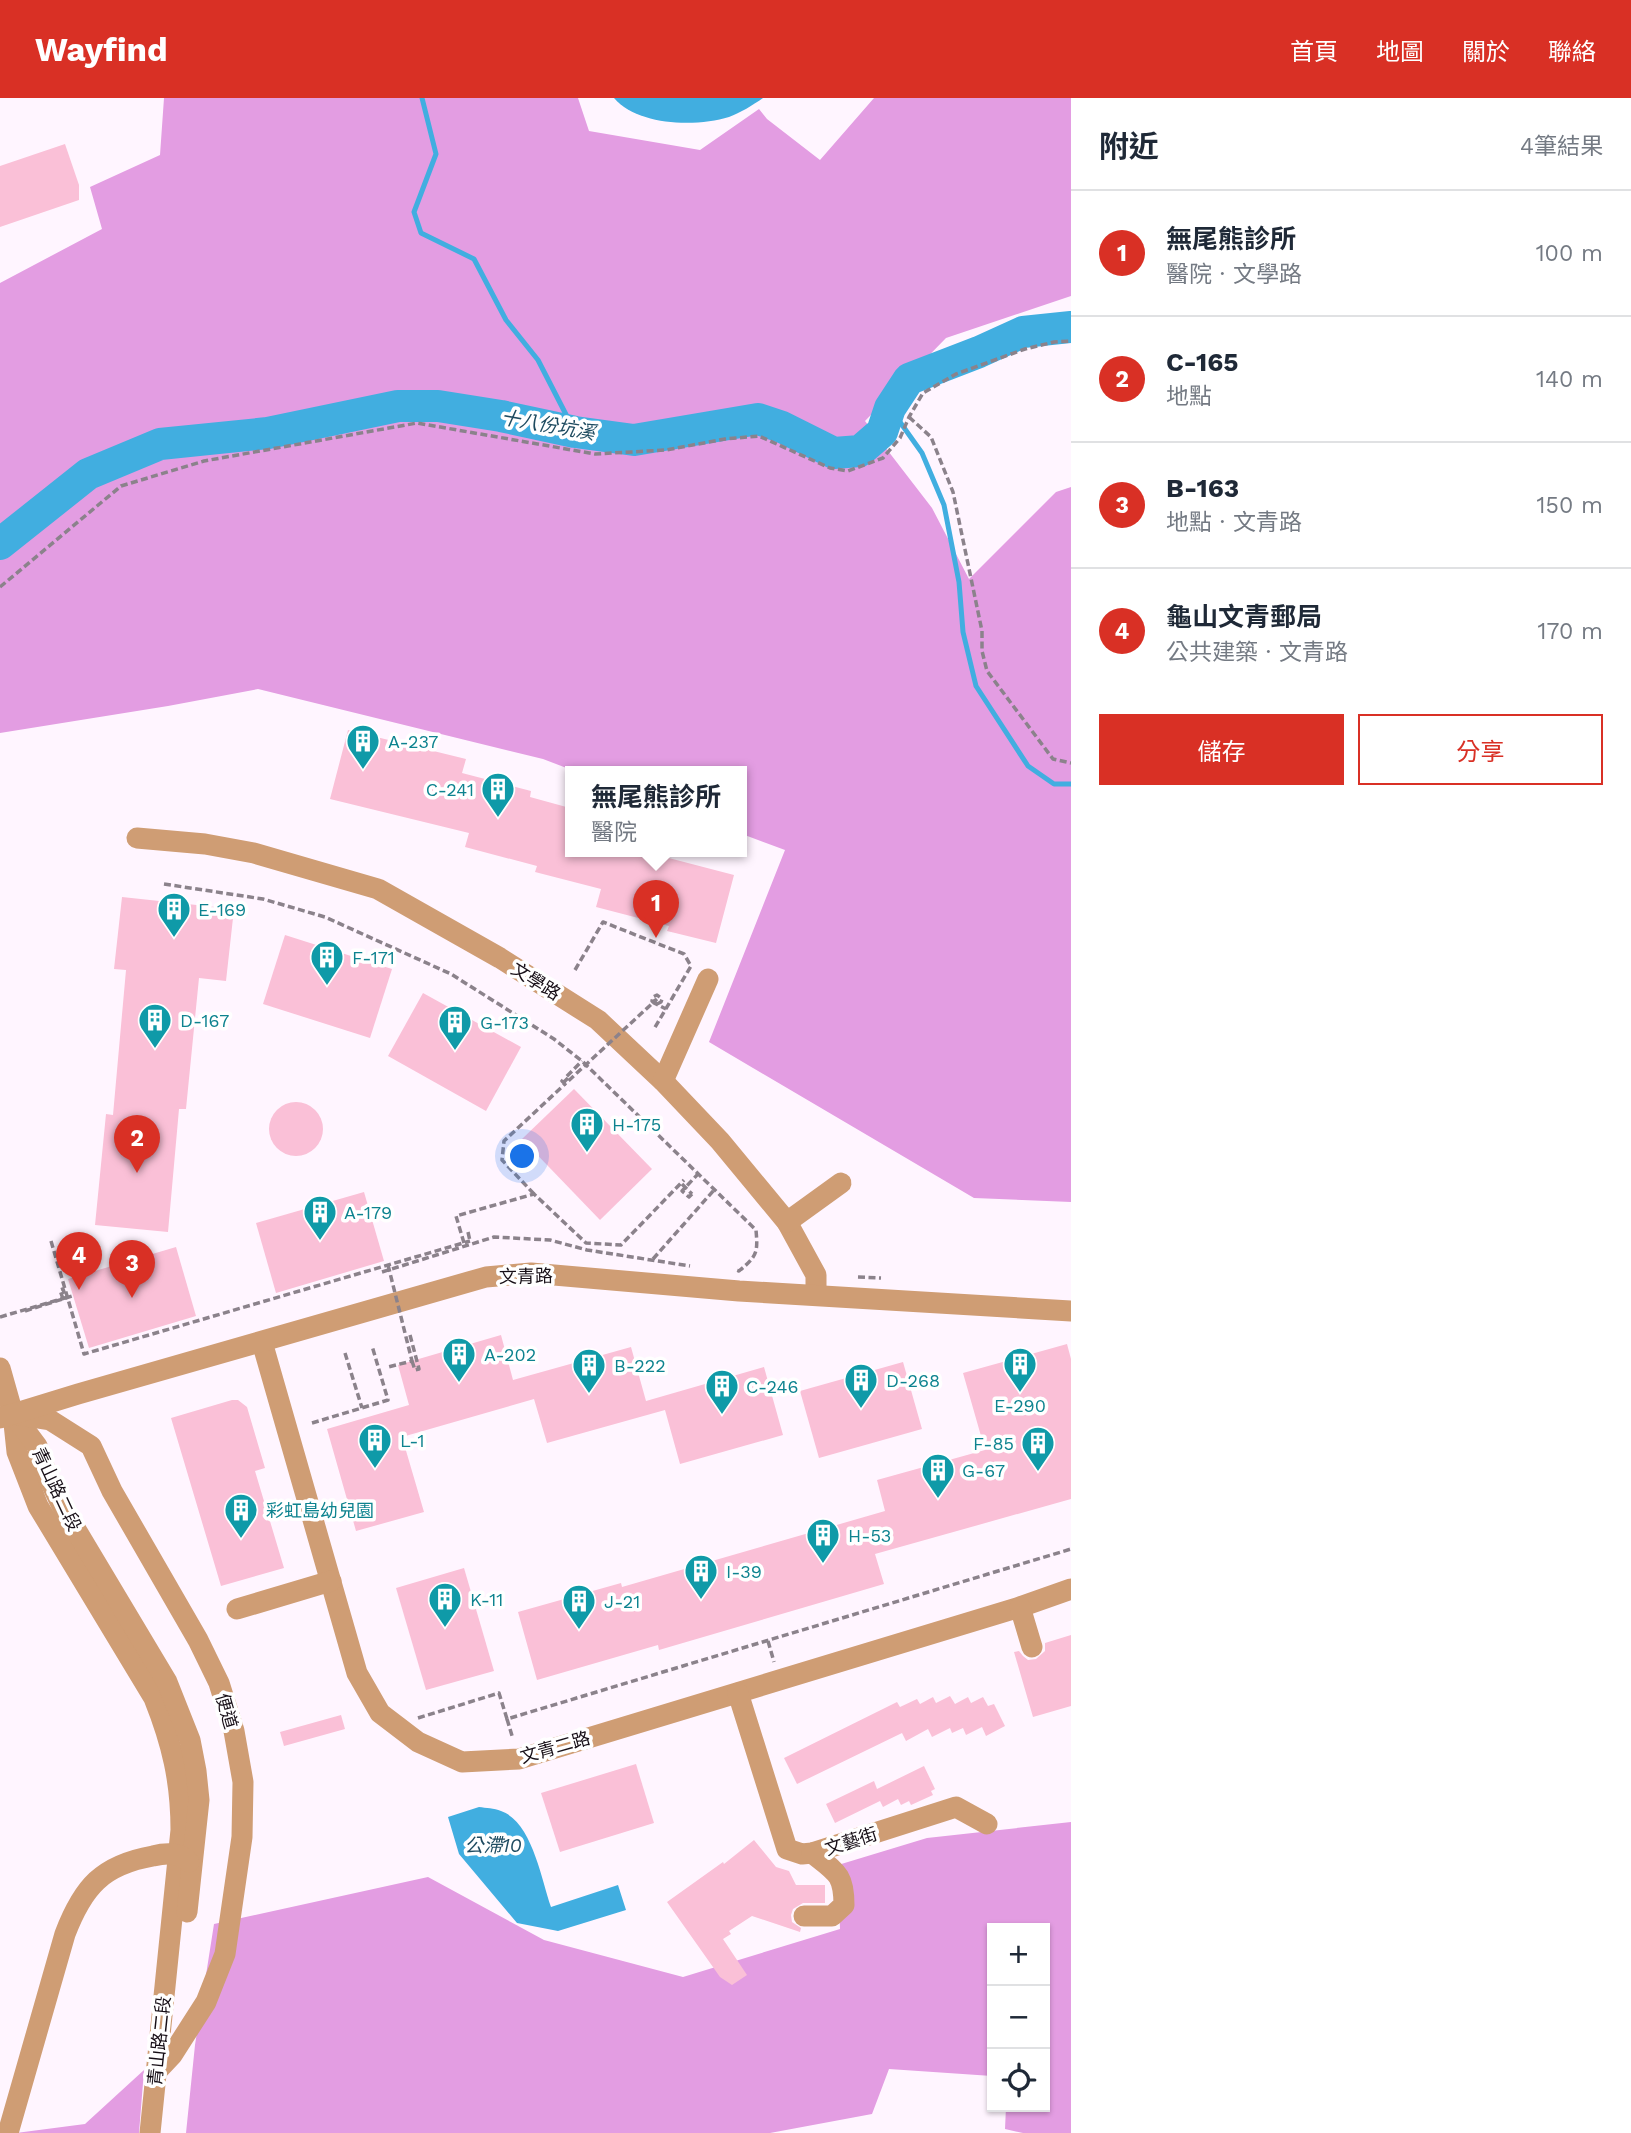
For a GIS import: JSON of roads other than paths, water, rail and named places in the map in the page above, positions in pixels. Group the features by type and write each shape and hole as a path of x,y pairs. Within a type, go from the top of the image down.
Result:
{"street":[{"name":"文學路","path":"137,838 205,844 254,853 378,889 500,958 598,1020 720,1141 787,1222 816,1275 816,1295"},
{"path":"663,1082 708,979"},
{"path":"787,1222 841,1183"},
{"name":"文青路","path":"6,1416 486,1277 531,1273 739,1291 1071,1311"},
{"name":"文青二路","path":"262,1342 357,1673 380,1713 418,1742 462,1762 519,1759 1020,1607 1071,1589"},
{"path":"0,1368 6,1416"},
{"name":"青山路二段","path":"6,1416 37,1446 62,1508 167,1682 190,1740 199,1800 183,1863 150,2133"},
{"name":"便道","path":"6,1416 50,1420 91,1447 112,1491 198,1640 219,1683 233,1731 243,1782 242,1837 225,1954 206,2002 172,2055 156,2072"},
{"path":"237,1609 331,1581"},
{"path":"1020,1607 1032,1647"},
{"name":"文藝街","path":"738,1693 787,1849 802,1854 813,1853 956,1807 987,1824"},
{"path":"804,1916 832,1916 844,1905 844,1885 835,1871 813,1853"},
{"path":"8,2133 65,1934 79,1903 103,1873 131,1860 160,1854 183,1863"},
{"path":"19,2133 79,1926 93,1901 110,1881 134,1870 183,1863"},
{"name":"青山路二段","path":"164,2133 172,2055 183,1863"}],"water":[{"path":"614,98 763,98 729,117 684,123 637,114"},
{"name":"公滯10","path":"479,1807 501,1811 512,1817 520,1827 534,1852 551,1907 618,1885 626,1910 558,1931 517,1923 459,1854 448,1817"}],"waterway":[{"path":"422,98 436,154 414,212 421,233 474,259 506,320 538,360 575,432"},
{"name":"十八份坑溪","path":"0,544 88,474 160,444 268,433 398,406 438,406 575,432 634,440 758,419 782,427 834,453 860,451 882,432 890,408 909,379 1023,332 1071,327"},
{"path":"890,408 922,453 944,505 959,582 963,632 976,686 1028,766 1054,784 1071,784"}],"place":[{"name":"A-237","path":"363,771"},
{"name":"C-241","path":"498,819"},
{"name":"無尾熊診所","path":"656,938"},
{"name":"E-169","path":"174,939"},
{"name":"F-171","path":"327,987"},
{"name":"D-167","path":"155,1050"},
{"name":"G-173","path":"455,1052"},
{"name":"H-175","path":"587,1154"},
{"name":"C-165","path":"137,1173"},
{"name":"A-179","path":"320,1242"},
{"name":"龜山文青郵局","path":"79,1290"},
{"name":"B-163","path":"132,1298"},
{"name":"A-202","path":"459,1384"},
{"name":"E-290","path":"1020,1394"},
{"name":"B-222","path":"589,1395"},
{"name":"D-268","path":"861,1410"},
{"name":"C-246","path":"722,1416"},
{"name":"L-1","path":"375,1470"},
{"name":"F-85","path":"1038,1473"},
{"name":"G-67","path":"938,1500"},
{"name":"彩虹島幼兒園","path":"241,1540"},
{"name":"H-53","path":"823,1565"},
{"name":"I-39","path":"701,1601"},
{"name":"K-11","path":"445,1629"},
{"name":"J-21","path":"579,1631"}]}
